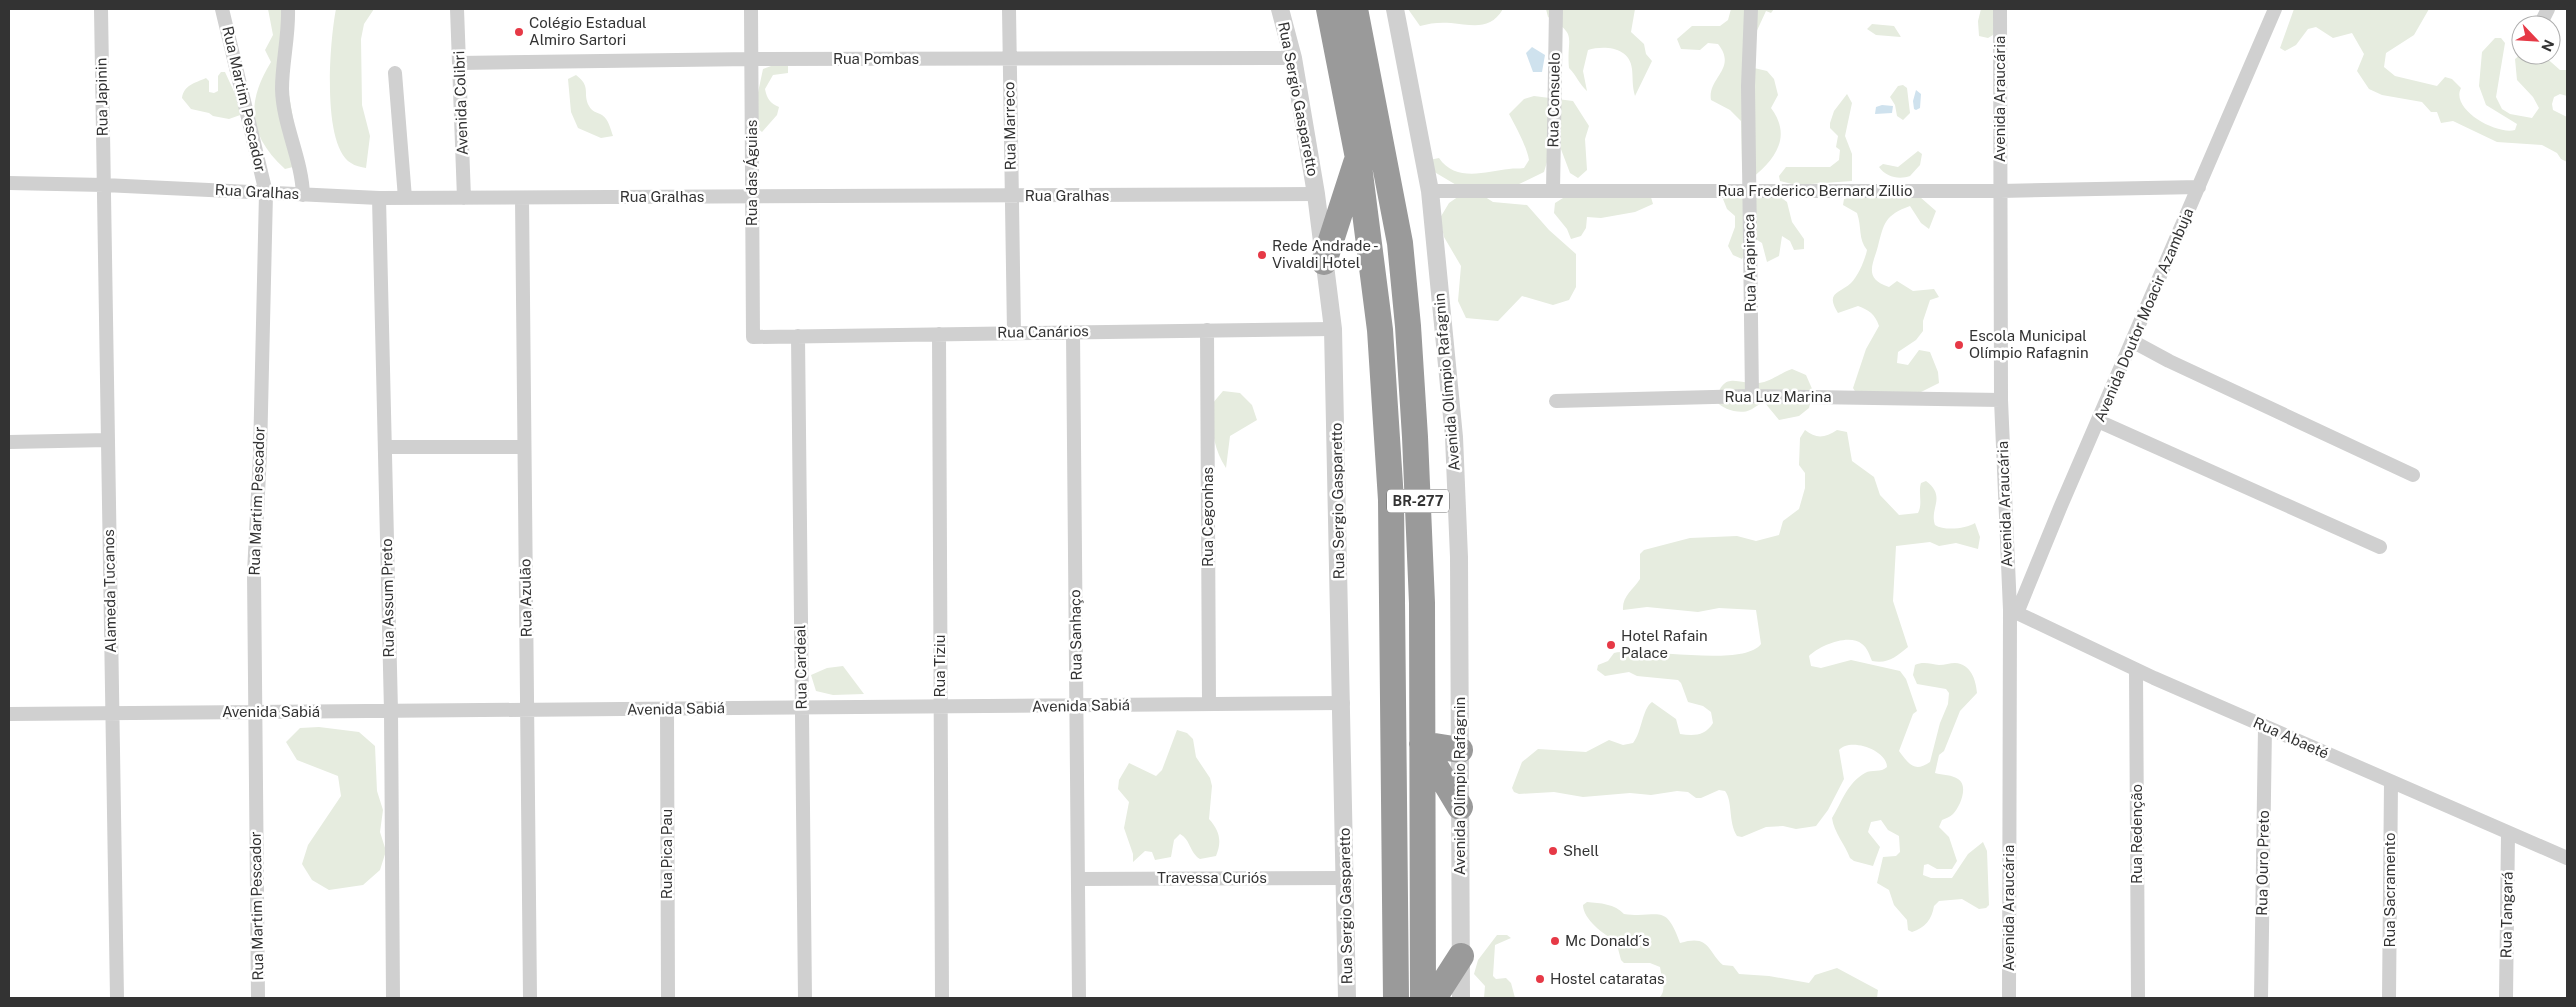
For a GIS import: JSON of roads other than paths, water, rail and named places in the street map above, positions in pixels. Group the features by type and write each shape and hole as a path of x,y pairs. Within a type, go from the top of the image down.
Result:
{"highway":[{"name":"BR-277","path":"1329,9 1358,158 1380,330 1391,500 1396,998"},
{"name":"BR-277","path":"1355,9 1400,243 1408,326 1422,603 1423,998"},
{"path":"1324,262 1358,158"},
{"path":"1422,744 1460,750"},
{"path":"1422,744 1460,807"},
{"path":"1434,998 1461,956"}],"street":[{"name":"Rua Japinin","path":"101,9 104,185"},
{"name":"Rua Martim Pescador","path":"222,9 266,193 260,454 254,573 258,998"},
{"path":"288,9 289,30 282,89 287,125 303,179 303,195"},
{"name":"Avenida Colibri","path":"457,9 464,198"},
{"name":"Rua das Águias","path":"752,9 753,337"},
{"name":"Rua Marreco","path":"1009,9 1010,196 1014,333"},
{"name":"Rua Sergio Gasparetto","path":"1280,9 1293,58 1316,194 1333,329 1343,703 1347,998"},
{"name":"Avenida Olímpio Rafagnin","path":"1395,9 1430,192 1454,437 1459,557 1461,998"},
{"name":"Rua Consuelo","path":"1553,191 1556,9"},
{"name":"Rua Arapiraca","path":"1751,9 1748,86 1752,396"},
{"name":"Avenida Araucária","path":"2000,9 2000,400 2013,612 2009,998"},
{"name":"Avenida Doutor Moacir Azambuja","path":"2013,612 2098,421 2275,9"},
{"name":"Rua Pombas","path":"459,63 752,59 1293,58"},
{"path":"395,72 405,198"},
{"name":"Rua Gralhas","path":"9,183 104,185 379,198 1316,194"},
{"name":"Alameda Tucanos","path":"104,185 117,998"},
{"name":"Rua Frederico Bernard Zillio","path":"1430,192 2000,190 2199,187"},
{"name":"Rua Assum Preto","path":"379,198 390,711 393,998"},
{"name":"Rua Azulão","path":"522,198 530,998"},
{"name":"Rua Canários","path":"753,337 1333,329"},
{"name":"Rua Cegonhas","path":"1206,330 1209,704"},
{"name":"Rua Sanhaço","path":"1073,332 1079,998"},
{"name":"Rua Tiziu","path":"939,334 942,998"},
{"name":"Rua Cardeal","path":"798,336 804,998"},
{"path":"2132,341 2169,361 2413,475"},
{"name":"Rua Luz Marina","path":"1556,400 1752,396 2000,400"},
{"path":"2098,421 2380,547"},
{"path":"9,442 108,440"},
{"path":"385,447 524,447"},
{"name":"Rua Abaeté","path":"2013,612 2136,670 2567,858"},
{"name":"Rua Redenção","path":"2136,670 2138,998"},
{"name":"Avenida Sabiá","path":"9,714 1343,703"},
{"name":"Rua Pica Pau","path":"667,709 668,998"},
{"name":"Rua Ouro Preto","path":"2261,998 2265,727"},
{"name":"Rua Sacramento","path":"2389,998 2391,782"},
{"name":"Rua Tangará","path":"2506,998 2508,832"},
{"name":"Travessa Curiós","path":"1078,879 1345,878"}],"water":[{"path":"1532,47 1545,55 1542,72 1533,72 1526,53"},
{"path":"1916,90 1921,94 1920,108 1916,110 1914,109 1913,101"},
{"path":"1882,105 1893,106 1892,113 1875,114 1876,107"}],"place":[{"name":"Colégio Estadual Almiro Sartori","path":"519,32"},
{"name":"Rede Andrade - Vivaldi Hotel","path":"1262,255"},
{"name":"Escola Municipal Olímpio Rafagnin","path":"1959,345"},
{"name":"Hotel Rafain Palace","path":"1611,645"},
{"name":"Shell","path":"1553,851"},
{"name":"Mc Donald´s","path":"1555,941"},
{"name":"Hostel cataratas","path":"1540,979"}]}
